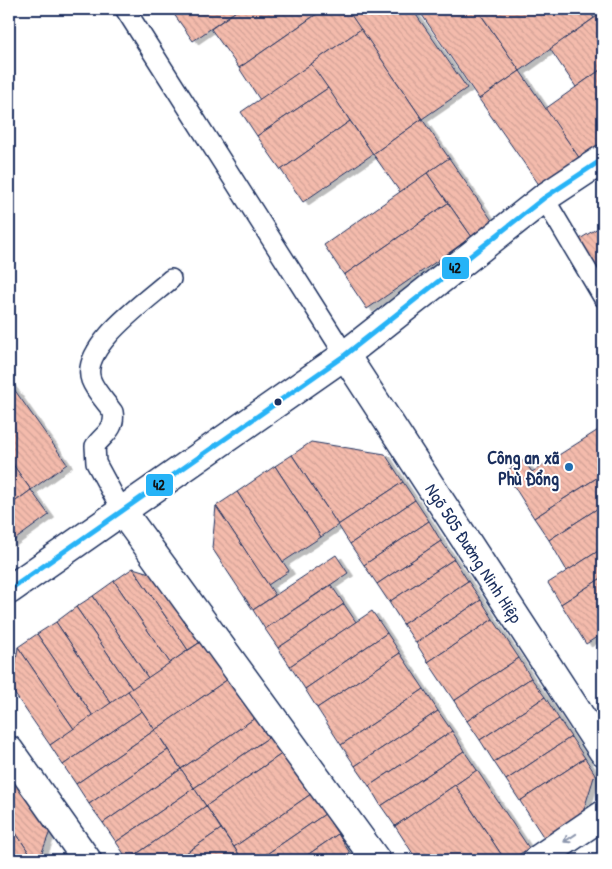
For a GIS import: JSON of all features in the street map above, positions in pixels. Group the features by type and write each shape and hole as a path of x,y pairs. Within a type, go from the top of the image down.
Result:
{"street":[{"path":"9,590 345,355 544,198 603,160"},
{"name":"Ngõ 505 Đường Ninh Hiệp","path":"345,355 603,751"},
{"path":"122,511 376,860"},
{"path":"9,750 83,859"},
{"path":"537,860 603,815"}],"lane":[{"path":"125,9 345,355"},
{"path":"544,198 603,298"},
{"path":"122,511 95,458 95,446 111,430 114,418 91,380 92,359 103,340 171,279"}],"building":[{"path":"239,9 193,41 171,10"},
{"path":"239,9 320,9 321,11 239,68 211,29"},
{"path":"324,9 347,9 361,29 260,100 239,68"},
{"path":"347,9 412,9 467,88 422,119"},
{"path":"418,9 477,9 520,71 479,99"},
{"path":"477,9 588,9 594,18 520,71"},
{"path":"603,12 603,68 576,87 550,49"},
{"path":"361,29 422,119 373,154 311,64"},
{"path":"311,64 328,88 257,136 241,112"},
{"path":"603,68 603,142 580,159 545,109"},
{"path":"520,71 580,159 540,186 479,99"},
{"path":"328,88 350,121 281,170 257,136"},
{"path":"422,119 449,158 400,192 373,154"},
{"path":"350,121 373,154 303,202 281,170"},
{"path":"449,158 493,222 472,237 427,173"},
{"path":"427,173 448,203 344,275 324,245"},
{"path":"448,203 472,237 367,309 344,275"},
{"path":"603,225 603,267 597,271 578,240"},
{"path":"9,382 67,464 31,490 9,459"},
{"path":"603,427 603,474 534,518 505,472 524,460 532,472"},
{"path":"311,442 385,454 403,482 338,525 292,455"},
{"path":"292,455 338,525 321,537 275,466"},
{"path":"9,459 31,490 9,506"},
{"path":"275,466 321,537 283,562 237,492"},
{"path":"603,474 603,505 549,540 534,518"},
{"path":"403,482 415,500 350,544 338,525"},
{"path":"31,490 49,515 9,544 9,506"},
{"path":"237,492 289,571 268,585 216,506"},
{"path":"415,500 429,521 364,565 350,544"},
{"path":"603,505 603,548 567,571 549,540"},
{"path":"216,506 275,595 253,610 212,548"},
{"path":"429,521 441,541 377,584 364,565"},
{"path":"441,541 454,559 389,602 377,584"},
{"path":"603,548 603,577 561,604 548,583"},
{"path":"336,555 348,573 265,629 253,610"},
{"path":"454,559 468,581 403,624 389,602"},
{"path":"133,568 188,650 170,663 114,581"},
{"path":"133,568 163,577 205,639 188,650"},
{"path":"603,577 603,633 586,644 561,604"},
{"path":"114,581 170,663 148,678 93,596"},
{"path":"468,581 481,600 416,643 403,624"},
{"path":"331,585 344,604 278,648 265,629"},
{"path":"93,596 148,678 132,689 76,607"},
{"path":"481,600 493,619 428,662 416,643"},
{"path":"344,604 356,622 290,666 278,648"},
{"path":"76,607 132,689 111,703 56,622"},
{"path":"372,611 387,633 305,689 290,666"},
{"path":"493,619 519,658 454,701 428,662"},
{"path":"56,622 111,703 93,716 37,634"},
{"path":"387,633 400,653 317,708 305,689"},
{"path":"37,634 93,716 74,729 18,647"},
{"path":"205,639 231,677 155,730 128,691"},
{"path":"18,647 74,729 50,745 12,690"},
{"path":"400,653 424,689 341,745 317,708"},
{"path":"519,658 531,678 467,721 454,701"},
{"path":"231,677 258,716 181,769 155,730"},
{"path":"531,678 545,697 480,740 467,721"},
{"path":"424,689 438,711 355,766 341,745"},
{"path":"128,691 142,711 63,765 50,745"},
{"path":"545,697 559,719 494,762 480,740"},
{"path":"142,711 155,730 76,784 63,765"},
{"path":"438,711 452,731 369,786 355,766"},
{"path":"258,716 271,736 194,788 181,769"},
{"path":"559,719 571,737 506,780 494,762"},
{"path":"155,730 168,750 89,804 76,784"},
{"path":"452,731 464,751 381,806 369,786"},
{"path":"271,736 283,753 206,806 194,788"},
{"path":"571,737 585,758 520,801 506,780"},
{"path":"168,750 181,769 103,823 89,804"},
{"path":"464,751 477,770 395,826 381,806"},
{"path":"283,753 311,794 234,847 206,806"},
{"path":"585,758 595,774 583,812 544,838 520,801"},
{"path":"181,769 194,788 116,842 103,823"},
{"path":"477,770 529,848 511,860 505,860 455,785"},
{"path":"16,771 52,826 39,860 34,860 9,823 9,776"},
{"path":"455,785 505,860 417,860 395,826"},
{"path":"194,788 206,806 128,860 116,842"},
{"path":"311,794 325,814 258,860 243,860 234,847"},
{"path":"206,806 221,829 176,860 128,860"},
{"path":"325,814 338,834 300,860 258,860"},
{"path":"9,823 34,860 9,860"},
{"path":"221,829 243,860 176,860"},
{"path":"338,834 350,853 339,860 300,860"}],"transit line":[{"name":"42","path":"9,590 345,355 544,198 603,159"}],"place":[{"name":"Công an xã Phù Đổng","path":"569,467"}]}
